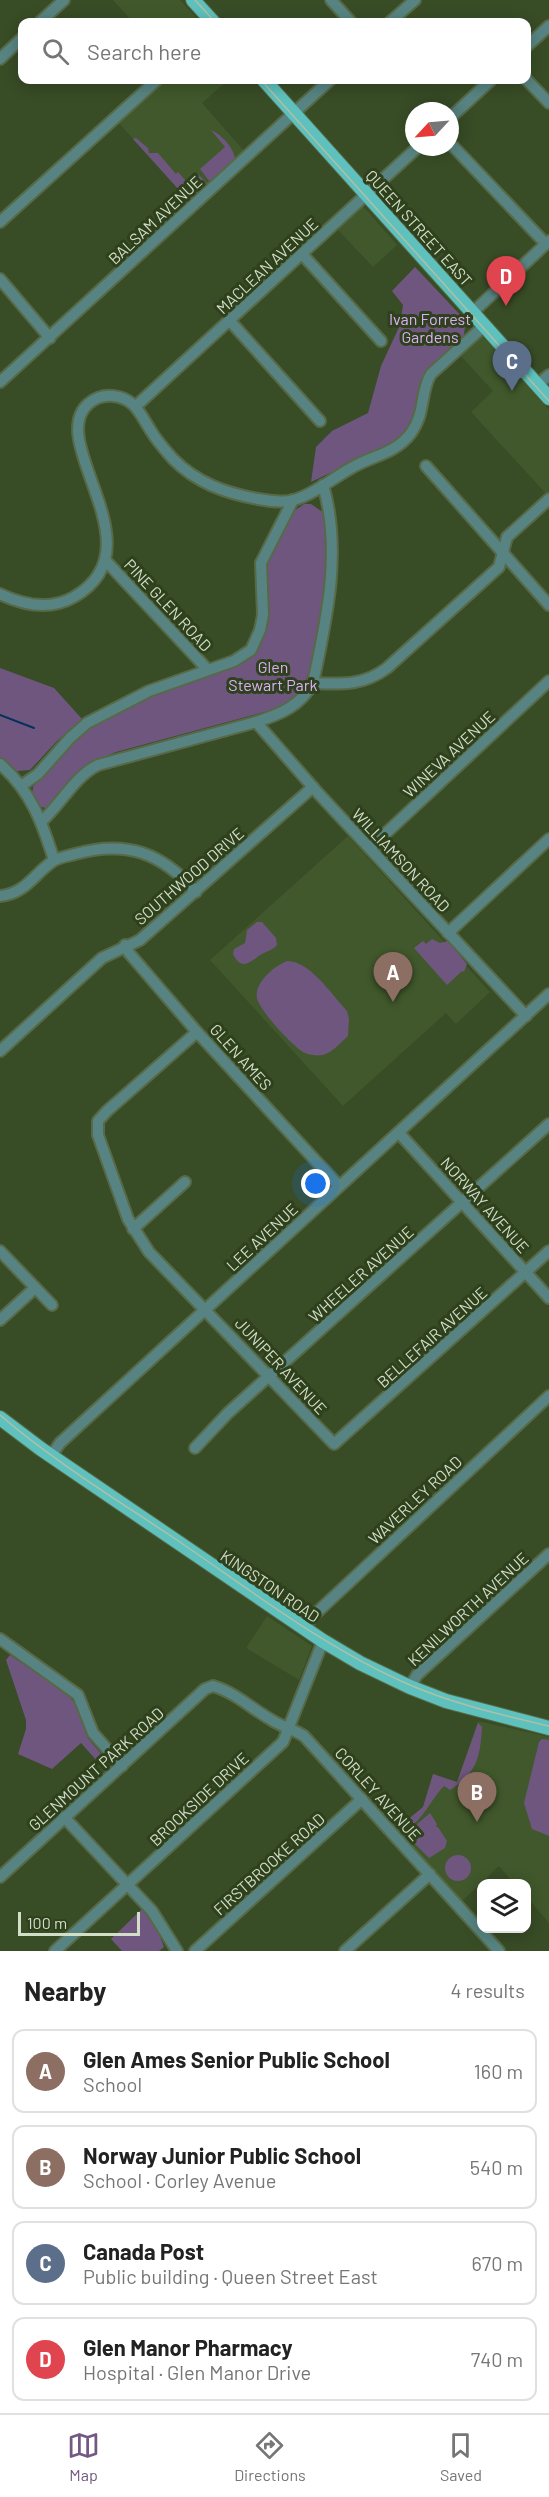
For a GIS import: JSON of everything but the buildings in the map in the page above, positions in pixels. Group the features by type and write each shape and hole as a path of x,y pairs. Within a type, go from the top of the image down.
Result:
{"main road":[{"path":"192,0 209,18"},
{"name":"QUEEN STREET EAST","path":"268,84 549,398"},
{"name":"KINGSTON ROAD","path":"0,1418 51,1456 323,1641 360,1663 410,1687 485,1713 549,1728"}],"street":[{"path":"44,18 64,0"},
{"path":"331,0 347,18"},
{"path":"395,18 415,0"},
{"path":"531,42 549,26"},
{"path":"0,59 18,42"},
{"path":"0,222 153,84"},
{"name":"BALSAM AVENUE","path":"0,382 326,84"},
{"path":"459,110 487,84"},
{"path":"531,84 549,103"},
{"path":"459,152 548,243 472,313"},
{"name":"MACLEAN AVENUE","path":"136,406 408,156"},
{"path":"302,254 381,341"},
{"path":"0,279 50,338"},
{"path":"230,321 320,422"},
{"path":"0,594 32,606 59,603 75,597 100,572 105,561 106,535 103,508 85,466 78,436 78,418 90,402 106,396 127,399 136,406 162,446 188,472 204,482 232,494 274,501 294,500 353,466 386,454 399,446 421,415 426,385 431,374 484,326"},
{"path":"537,385 549,375"},
{"path":"426,466 549,605"},
{"path":"42,821 55,810 84,774 98,765 256,722 280,714 296,704 313,683 328,609 332,566 330,510 323,485"},
{"path":"313,683 340,685 355,683 380,674 499,567 507,537 549,499"},
{"path":"21,786 38,774 70,738 87,723 149,691 240,658 255,644 263,615 261,562 294,500"},
{"name":"PINE GLEN ROAD","path":"105,561 208,670"},
{"name":"WINEVA AVENUE","path":"370,848 549,681"},
{"name":"WILLIAMSON ROAD","path":"256,722 313,787 526,1016"},
{"path":"0,764 21,786 42,821 54,860"},
{"name":"SOUTHWOOD DRIVE","path":"0,1051 102,958 125,945 140,940 313,787"},
{"path":"448,933 549,839"},
{"path":"0,896 17,892 54,860 100,848 133,850 157,857 175,870 196,892"},
{"name":"GLEN AMES","path":"125,945 129,953 197,1032 339,1186"},
{"name":"LEE AVENUE","path":"51,1456 57,1446 549,994"},
{"name":"JUNIPER AVENUE","path":"197,1032 98,1121 98,1135 133,1229 149,1252 334,1444"},
{"name":"WHEELER AVENUE","path":"195,1448 228,1413 549,1124"},
{"name":"NORWAY AVENUE","path":"399,1133 549,1298"},
{"path":"133,1229 185,1182"},
{"path":"0,1251 52,1305"},
{"name":"BELLEFAIR AVENUE","path":"334,1444 549,1251"},
{"path":"0,1320 35,1288"},
{"name":"WAVERLEY ROAD","path":"304,1628 313,1616 549,1396"},
{"name":"KENILWORTH AVENUE","path":"410,1687 417,1675 549,1554"},
{"path":"0,1639 72,1689 81,1700 93,1733 122,1766"},
{"name":"BROOKSIDE DRIVE","path":"56,1951 283,1742 323,1641"},
{"name":"GLENMOUNT PARK ROAD","path":"0,1877 205,1689 213,1686"},
{"name":"CORLEY AVENUE","path":"213,1686 225,1689 272,1721 290,1727 304,1736 499,1951"},
{"name":"FIRSTBROOKE ROAD","path":"195,1951 362,1799"},
{"path":"64,1817 159,1920 167,1938 177,1951"},
{"path":"349,1950 430,1874"}],"shaded area":[{"path":"113,0 180,0 196,18 129,18"},
{"path":"159,84 223,84 202,103 245,152 190,202 117,121"},
{"path":"363,206 397,245 373,267 338,230"},
{"path":"482,336 549,410 549,497 471,412 493,391 460,355"},
{"path":"348,836 490,992 456,1024 446,1013 343,1106 210,960"},
{"path":"267,1616 312,1646 299,1680 246,1648"},
{"path":"478,1721 549,1737 549,1923 531,1902 531,1879 510,1879 499,1866 485,1879 477,1879 477,1887 461,1902 397,1828 423,1807 433,1774 457,1782"}],"green space":[{"path":"211,130 227,142 235,159 210,182 200,169 225,147"},
{"path":"136,138 148,148 149,153 158,153 176,174 178,172 186,181 190,181 198,174 208,184 189,201 133,139"},
{"name":"Ivan Forrest Gardens","path":"415,267 466,321 463,340 443,357 411,426 396,442 311,482 316,447 332,431 368,413 381,366 400,325 403,305 392,291"},
{"name":"Glen Stewart Park","path":"304,504 311,504 324,513 327,535 326,586 316,650 304,686 297,697 279,708 116,752 86,765 48,809 39,806 32,795 33,787 70,746 97,723 144,697 238,660 257,648 267,622 266,561 294,511"},
{"path":"0,668 54,688 82,719 30,770 17,771 0,757"},
{"path":"257,922 262,922 276,938 277,945 248,963 241,963 233,954 234,949 245,943 247,930"},
{"path":"432,939 440,943 448,941 467,964 464,972 462,971 447,985 414,948 423,941 426,944"},
{"path":"287,961 296,962 312,973 347,1011 348,1036 326,1054 312,1055 300,1050 259,1004 257,992 262,981 276,967"},
{"path":"10,1655 67,1694 74,1702 88,1738 107,1761 106,1771 81,1743 52,1769 18,1754 26,1729 26,1720 6,1660"},
{"path":"478,1723 482,1727 480,1748 471,1771 450,1790 444,1786 421,1817 403,1831 399,1827 423,1807 433,1774 457,1782"},
{"path":"542,1739 549,1740 549,1836 532,1829 524,1803 539,1742"},
{"path":"430,1813 437,1824 436,1827 447,1841 445,1848 429,1858 408,1837 416,1825"},
{"path":"458,1855 467,1859 471,1868 467,1877 458,1881 449,1877 445,1868 449,1859"},
{"path":"142,1909 156,1926 164,1947 159,1951 122,1951 111,1939"}],"waterway":[{"path":"0,715 34,728"}],"tram line":[{"path":"195,0 211,18"},
{"path":"265,84 549,401"},
{"path":"0,1415 83,1478 287,1616 347,1653 427,1692 549,1726"}],"place":[{"name":"Glen Manor Pharmacy","path":"506,306"},
{"name":"Canada Post","path":"512,391"},
{"name":"Glen Ames Senior Public School","path":"393,1002"},
{"name":"Norway Junior Public School","path":"477,1822"}]}
